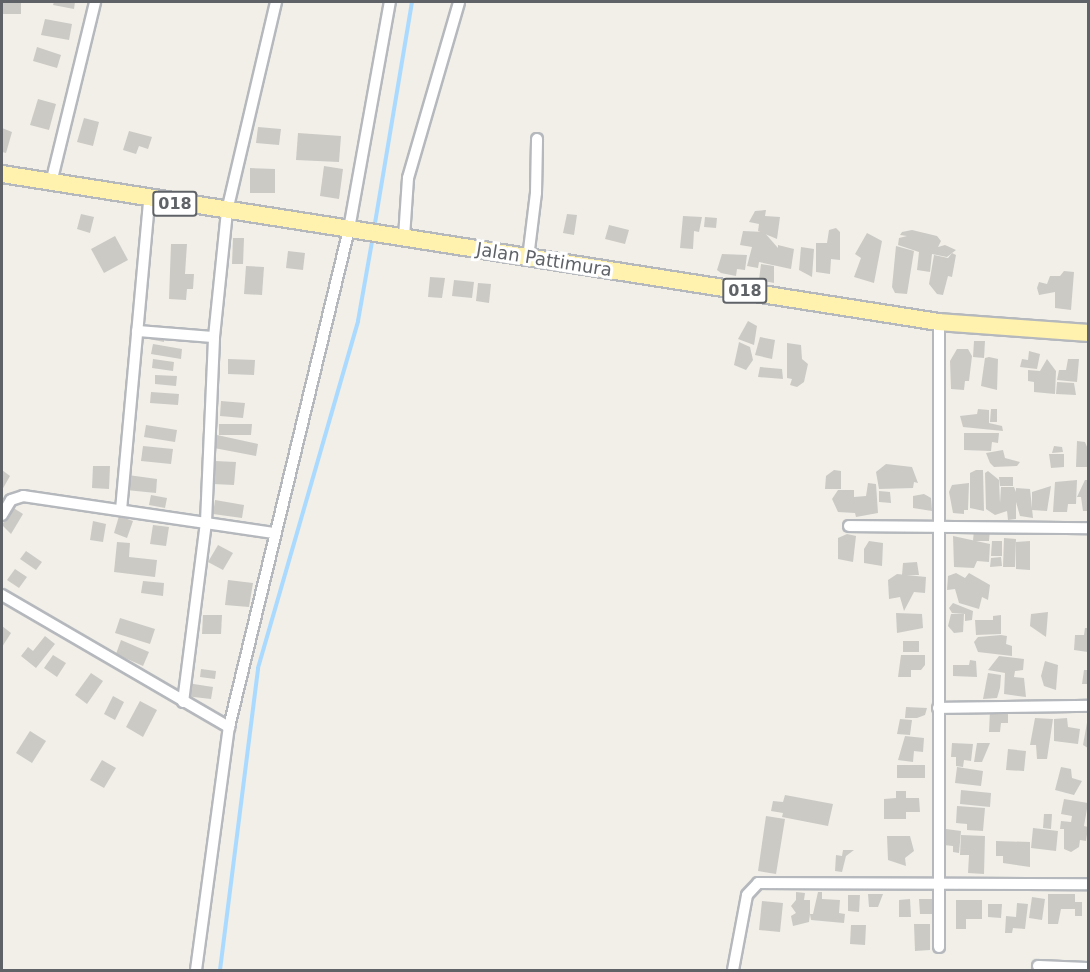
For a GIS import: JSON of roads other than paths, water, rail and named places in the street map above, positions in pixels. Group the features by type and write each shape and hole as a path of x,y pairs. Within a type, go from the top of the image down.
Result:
{"main road":[{"name":"Jalan Pattimura","path":"2,174 149,200 404,237 939,322 1089,333"}],"street":[{"path":"51,183 95,2"},
{"path":"183,702 206,522 214,337 227,211 276,2"},
{"path":"196,970 229,727 349,229 390,2"},
{"path":"404,237 408,178 459,2"},
{"path":"528,258 536,193 537,139"},
{"path":"122,510 149,200"},
{"path":"939,322 939,947"},
{"path":"137,331 214,337"},
{"path":"2,515 11,500 23,496 275,533"},
{"path":"849,526 1089,528"},
{"path":"2,595 229,727"},
{"path":"938,708 1089,705"},
{"path":"733,970 747,895 754,884 1089,884"},
{"path":"1038,966 1089,968"}],"waterway":[{"path":"374,229 412,2"},
{"path":"220,970 258,668 358,321 373,236"}]}
